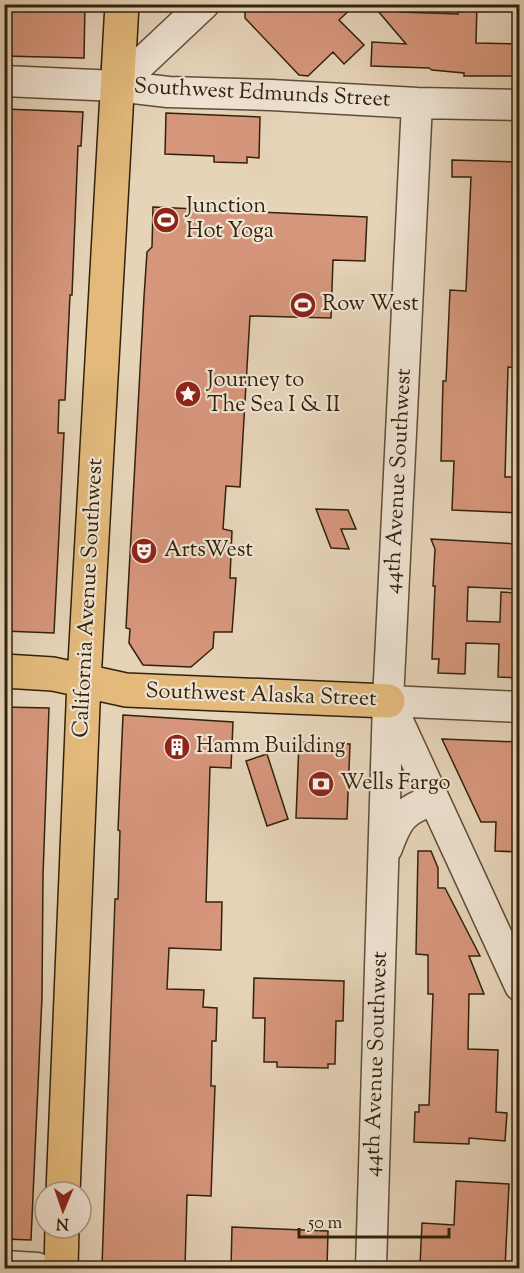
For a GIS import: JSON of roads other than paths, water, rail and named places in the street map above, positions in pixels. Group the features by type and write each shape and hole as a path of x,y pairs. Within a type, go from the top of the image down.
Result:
{"main road":[{"name":"California Avenue Southwest","path":"63,1180 84,681 122,4"},
{"name":"Southwest Alaska Street","path":"4,671 48,673 126,690 388,701"},
{"path":"61,1269 62,1240"}],"street":[{"path":"117,86 204,4"},
{"name":"Southwest Edmunds Street","path":"4,81 117,86 168,93 519,105"},
{"name":"44th Avenue Southwest","path":"370,1269 388,701 417,103"},
{"path":"388,701 519,986"},
{"name":"Southwest Alaska Street","path":"388,701 519,707"},
{"name":"44th Avenue Southwest","path":"383,860 400,819 417,806 434,800"},
{"path":"4,1266 37,1269"}],"place":[{"name":"Junction Hot Yoga","path":"166,220"},
{"name":"Row West","path":"303,305"},
{"name":"Journey to The Sea I & II","path":"188,394"},
{"name":"ArtsWest","path":"144,551"},
{"name":"Hamm Building","path":"177,747"},
{"name":"Wells Fargo","path":"321,784"}]}
